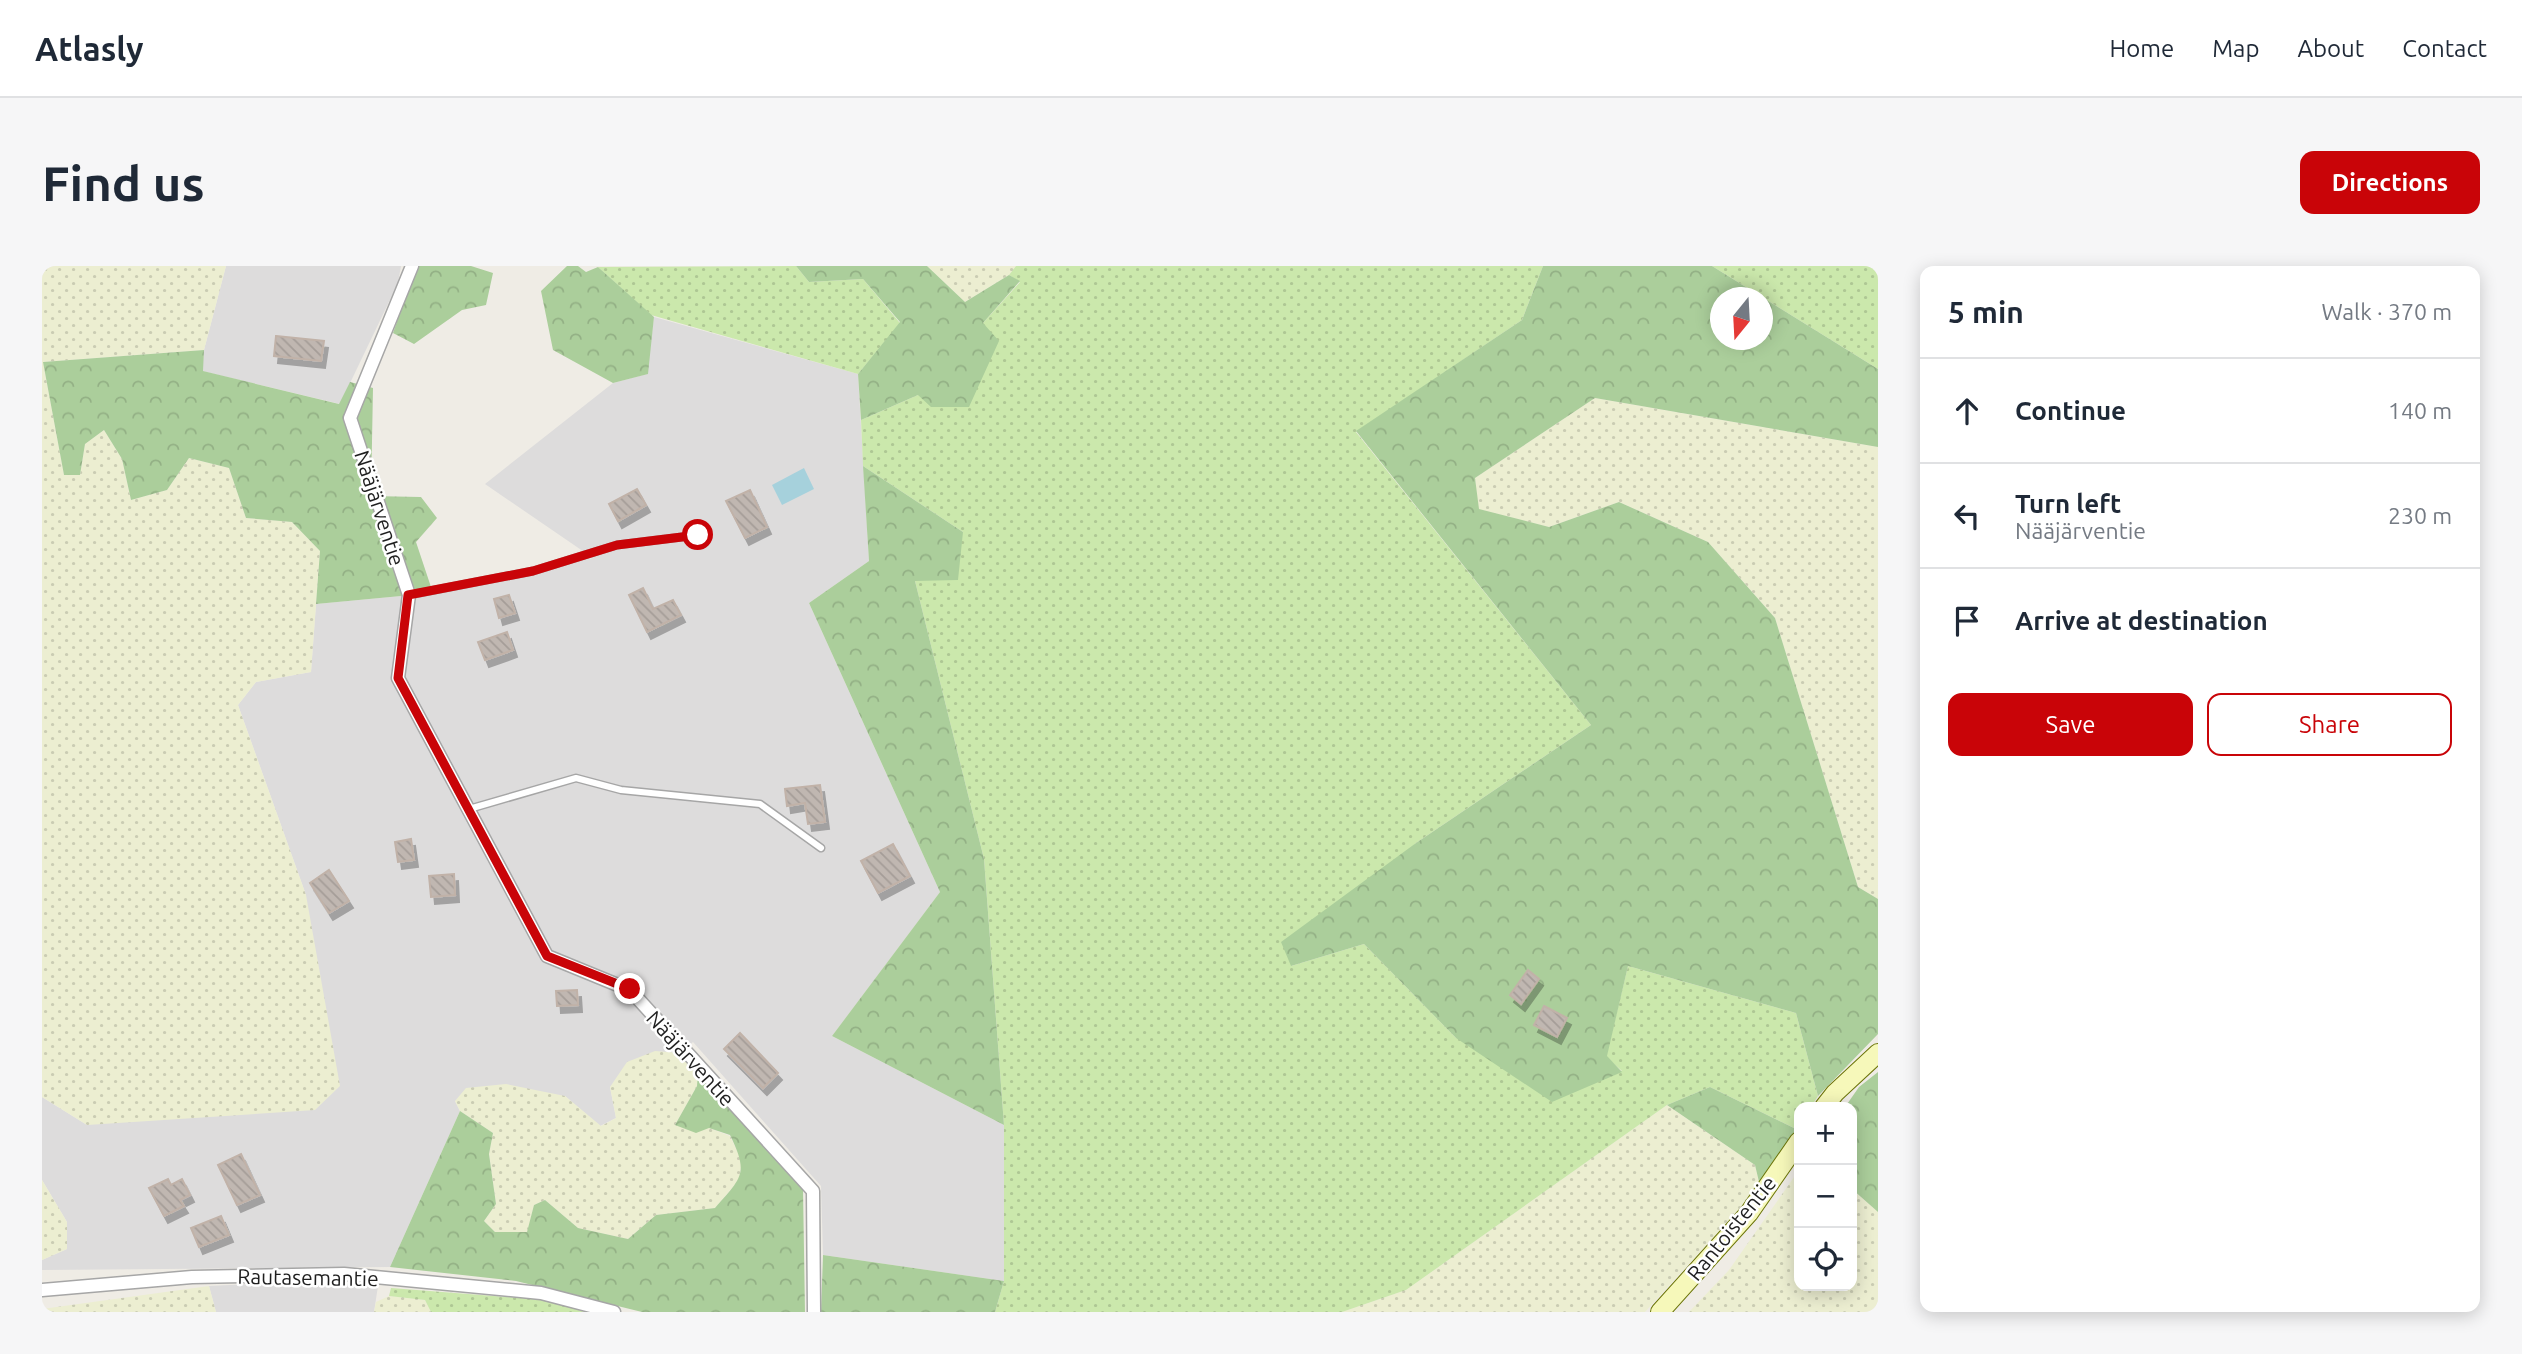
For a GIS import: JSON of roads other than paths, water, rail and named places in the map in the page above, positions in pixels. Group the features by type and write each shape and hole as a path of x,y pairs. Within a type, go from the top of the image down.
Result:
{"street":[{"name":"Nääjärventie","path":"412,266 350,418 408,595 398,678 547,956 630,989 813,1191 814,1312"},
{"path":"1828,1102 1878,1053"},
{"name":"Rantoistentie","path":"1660,1312 1749,1213 1794,1148"},
{"name":"Rautasemantie","path":"42,1290 192,1277 344,1274 541,1293 614,1312"}],"lane":[{"path":"408,595 533,571 617,545 698,535"},
{"path":"468,809 576,778 621,790 760,804 821,848"}],"water":[{"path":"804,468 814,489 782,505 772,485"}]}
